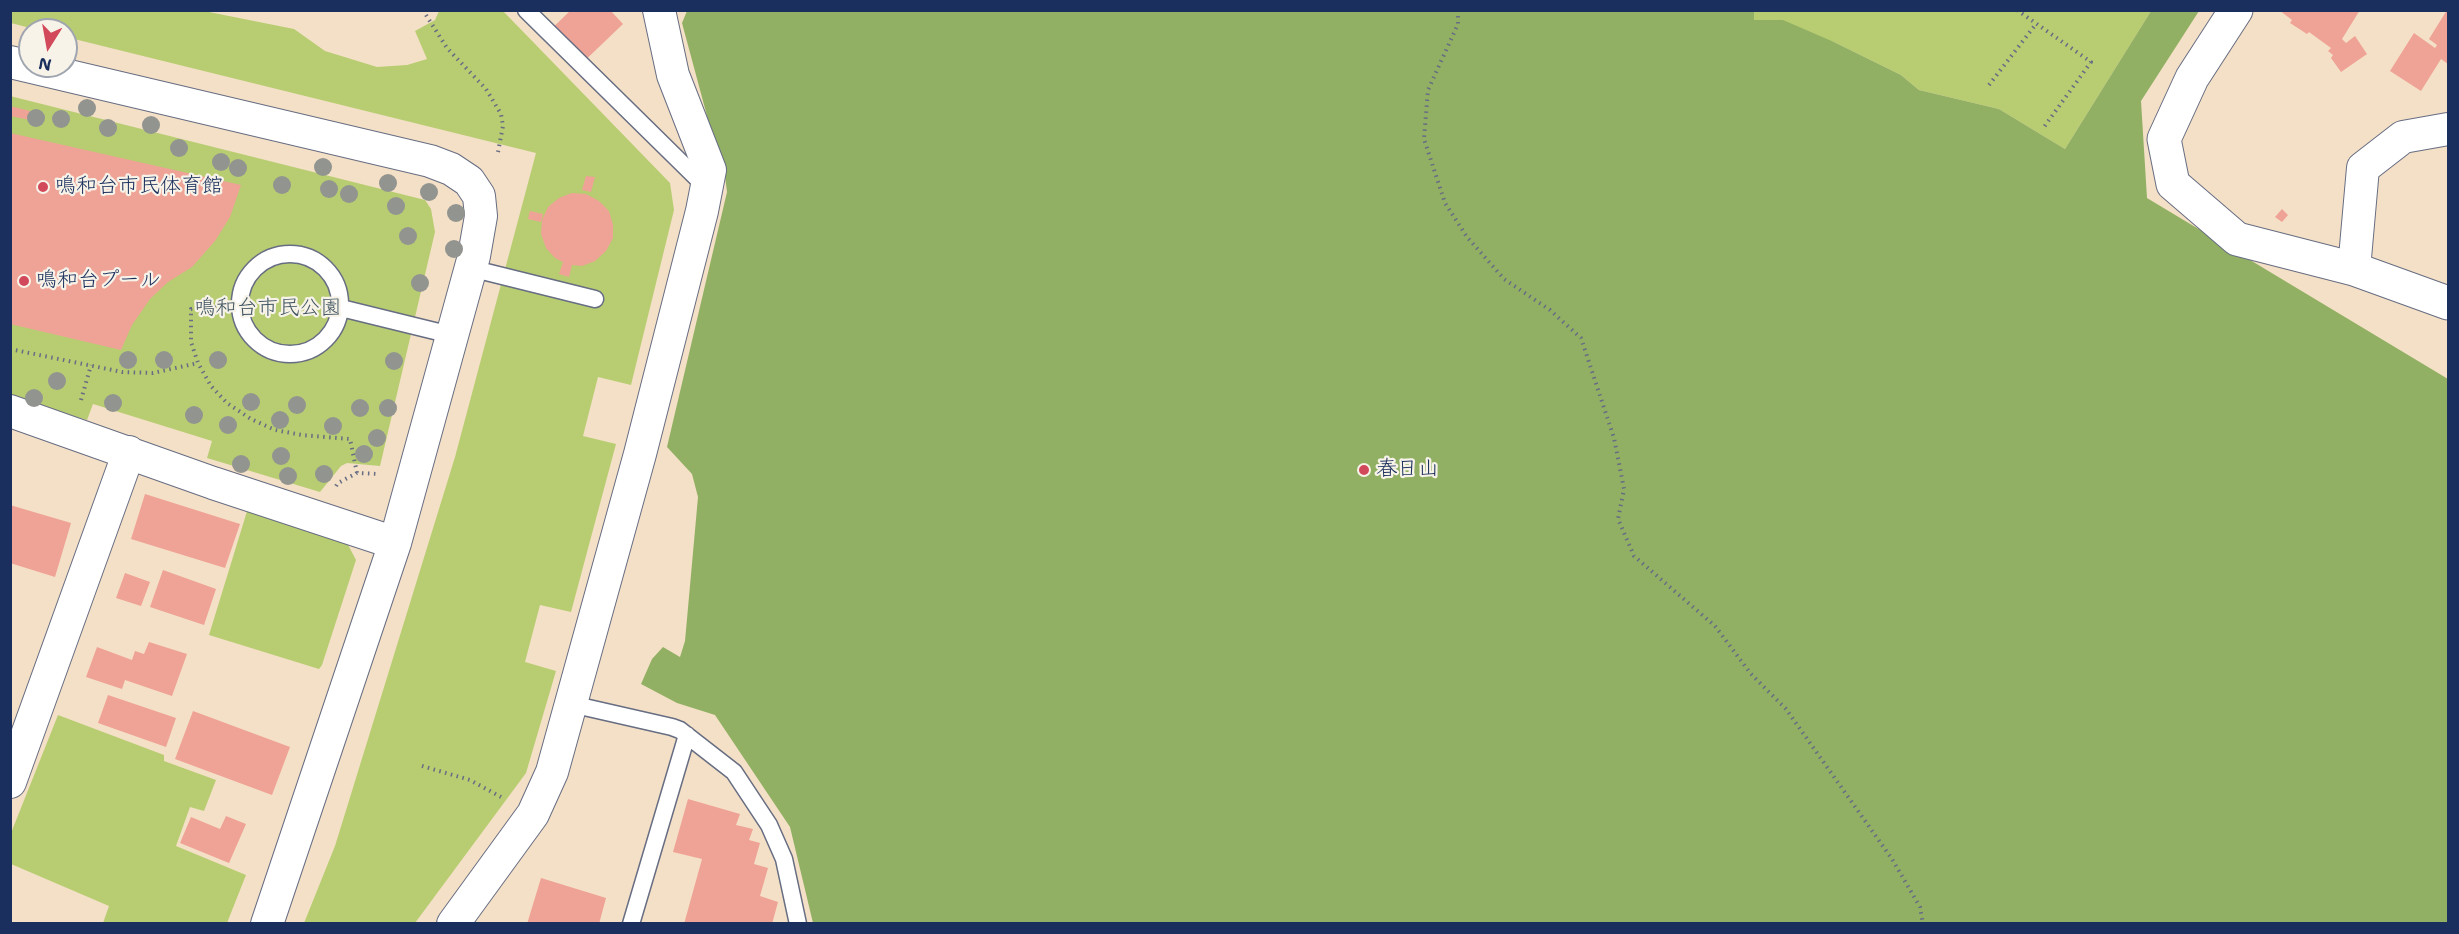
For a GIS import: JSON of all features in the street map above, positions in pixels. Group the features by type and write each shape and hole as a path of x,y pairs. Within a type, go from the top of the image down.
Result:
{"street":[{"path":"453,924 533,814 552,772 640,454 707,188 710,170 673,75 659,10"},
{"path":"2236,10 2192,78 2164,139 2173,184 2237,239 2354,269 2448,303"},
{"path":"10,62 430,161 452,169 469,181 479,196 481,216 470,268 395,543 267,924"},
{"path":"2354,269 2363,168 2403,137 2448,129"},
{"path":"10,411 395,543"},
{"path":"10,783 20,725 129,452"}],"lane":[{"path":"526,10 707,188"},
{"path":"285,253 303,254 319,262 332,274 339,291 340,308 336,324 326,339 312,350 295,354 277,353 261,345 249,333 241,316 240,305 244,283 254,268 269,258 285,253"},
{"path":"470,268 595,299"},
{"path":"340,308 451,335"},
{"path":"571,704 672,727 687,735 734,772 769,825 784,859 798,924"},
{"path":"631,924 687,735"}],"path":[{"path":"1458,10 1458,24 1428,90 1424,139 1445,203 1467,237 1504,279 1550,310 1581,338 1614,438 1624,489 1618,519 1634,556 1715,626 1751,674 1786,710 1892,859 1920,907 1923,924"},
{"path":"2017,10 2091,62 2044,127"},
{"path":"426,15 447,48 486,89 501,114 503,126 498,152"},
{"path":"1989,85 2036,24"},
{"path":"240,305 191,309 191,342 198,363 211,386 227,403 250,419 275,430 350,439 357,473"},
{"path":"10,349 122,372 153,373 198,363"}],"green space":[{"path":"1754,10 2151,11 2065,149 1999,109 1919,90 1901,75 1834,42 1754,20"},
{"path":"11,11 204,11 294,29 325,51 377,67 407,65 427,59 415,31 435,20 439,11 503,11 670,183 674,210 631,385 598,377 583,436 616,444 571,612 540,605 525,662 556,671 526,773 415,923 304,923 335,846 455,457 536,153 78,40 78,18 18,18 18,25 11,23"},
{"path":"687,11 1754,11 1754,20 1783,20 1901,75 1919,90 1999,109 2065,149 2151,11 2199,11 2141,101 2147,198 2448,379 2448,923 813,923 790,827 715,715 677,703 641,684 652,659 663,647 680,657 685,641 698,497 692,474 667,447 727,192 723,160 710,127 682,23"},
{"name":"鳴和台市民公園","path":"10,96 425,200 431,209 435,232 380,466 347,463 341,466 320,492 207,458 212,441 93,404 87,420 11,397"},
{"path":"248,508 345,539 356,560 319,669 209,635"},
{"path":"58,715 164,755 164,761 216,780 204,811 190,807 176,846 246,875 227,923 103,923 109,906 11,864 11,833"}],"building":[{"path":"571,10 610,10 623,24 576,69 544,36"},
{"path":"2279,10 2360,10 2342,39 2346,43 2355,36 2367,54 2341,72 2331,58 2333,55 2328,51 2331,48 2309,32 2307,34 2290,23 2292,20"},
{"path":"2447,10 2448,64 2441,59 2421,91 2390,71 2414,33 2435,48 2437,45 2429,39"},
{"path":"10,106 38,113 35,121 10,116"},
{"path":"10,133 241,185 230,217 215,241 192,267 168,282 150,299 132,325 121,350 10,324"},
{"path":"586,176 595,177 591,192 582,190"},
{"path":"572,193 586,194 599,201 609,211 613,225 613,238 606,251 595,261 582,266 572,265 569,277 559,274 563,262 555,258 546,248 541,234 542,220 548,207 559,198"},
{"path":"2282,209 2288,215 2282,222 2275,217"},
{"path":"530,211 543,214 541,222 528,219"},
{"path":"145,494 240,524 225,568 131,539"},
{"path":"10,505 71,523 55,577 10,563"},
{"path":"163,570 216,589 204,625 150,607"},
{"path":"125,573 150,582 141,606 116,598"},
{"path":"149,642 187,654 172,696 125,680 122,689 86,677 97,647 132,660 135,651 144,654"},
{"path":"108,695 176,718 166,747 98,723"},
{"path":"193,711 290,747 272,795 175,759"},
{"path":"688,799 740,814 736,825 753,829 749,840 760,843 754,864 768,868 760,896 778,902 772,924 684,924 702,859 673,852"},
{"path":"226,816 246,824 229,863 180,843 191,817 220,829"},
{"path":"541,878 606,898 599,924 527,924"}],"place":[{"name":"鳴和台市民体育館","path":"43,187"},
{"name":"鳴和台プール","path":"24,281"},
{"name":"春日山","path":"1364,470"}]}
